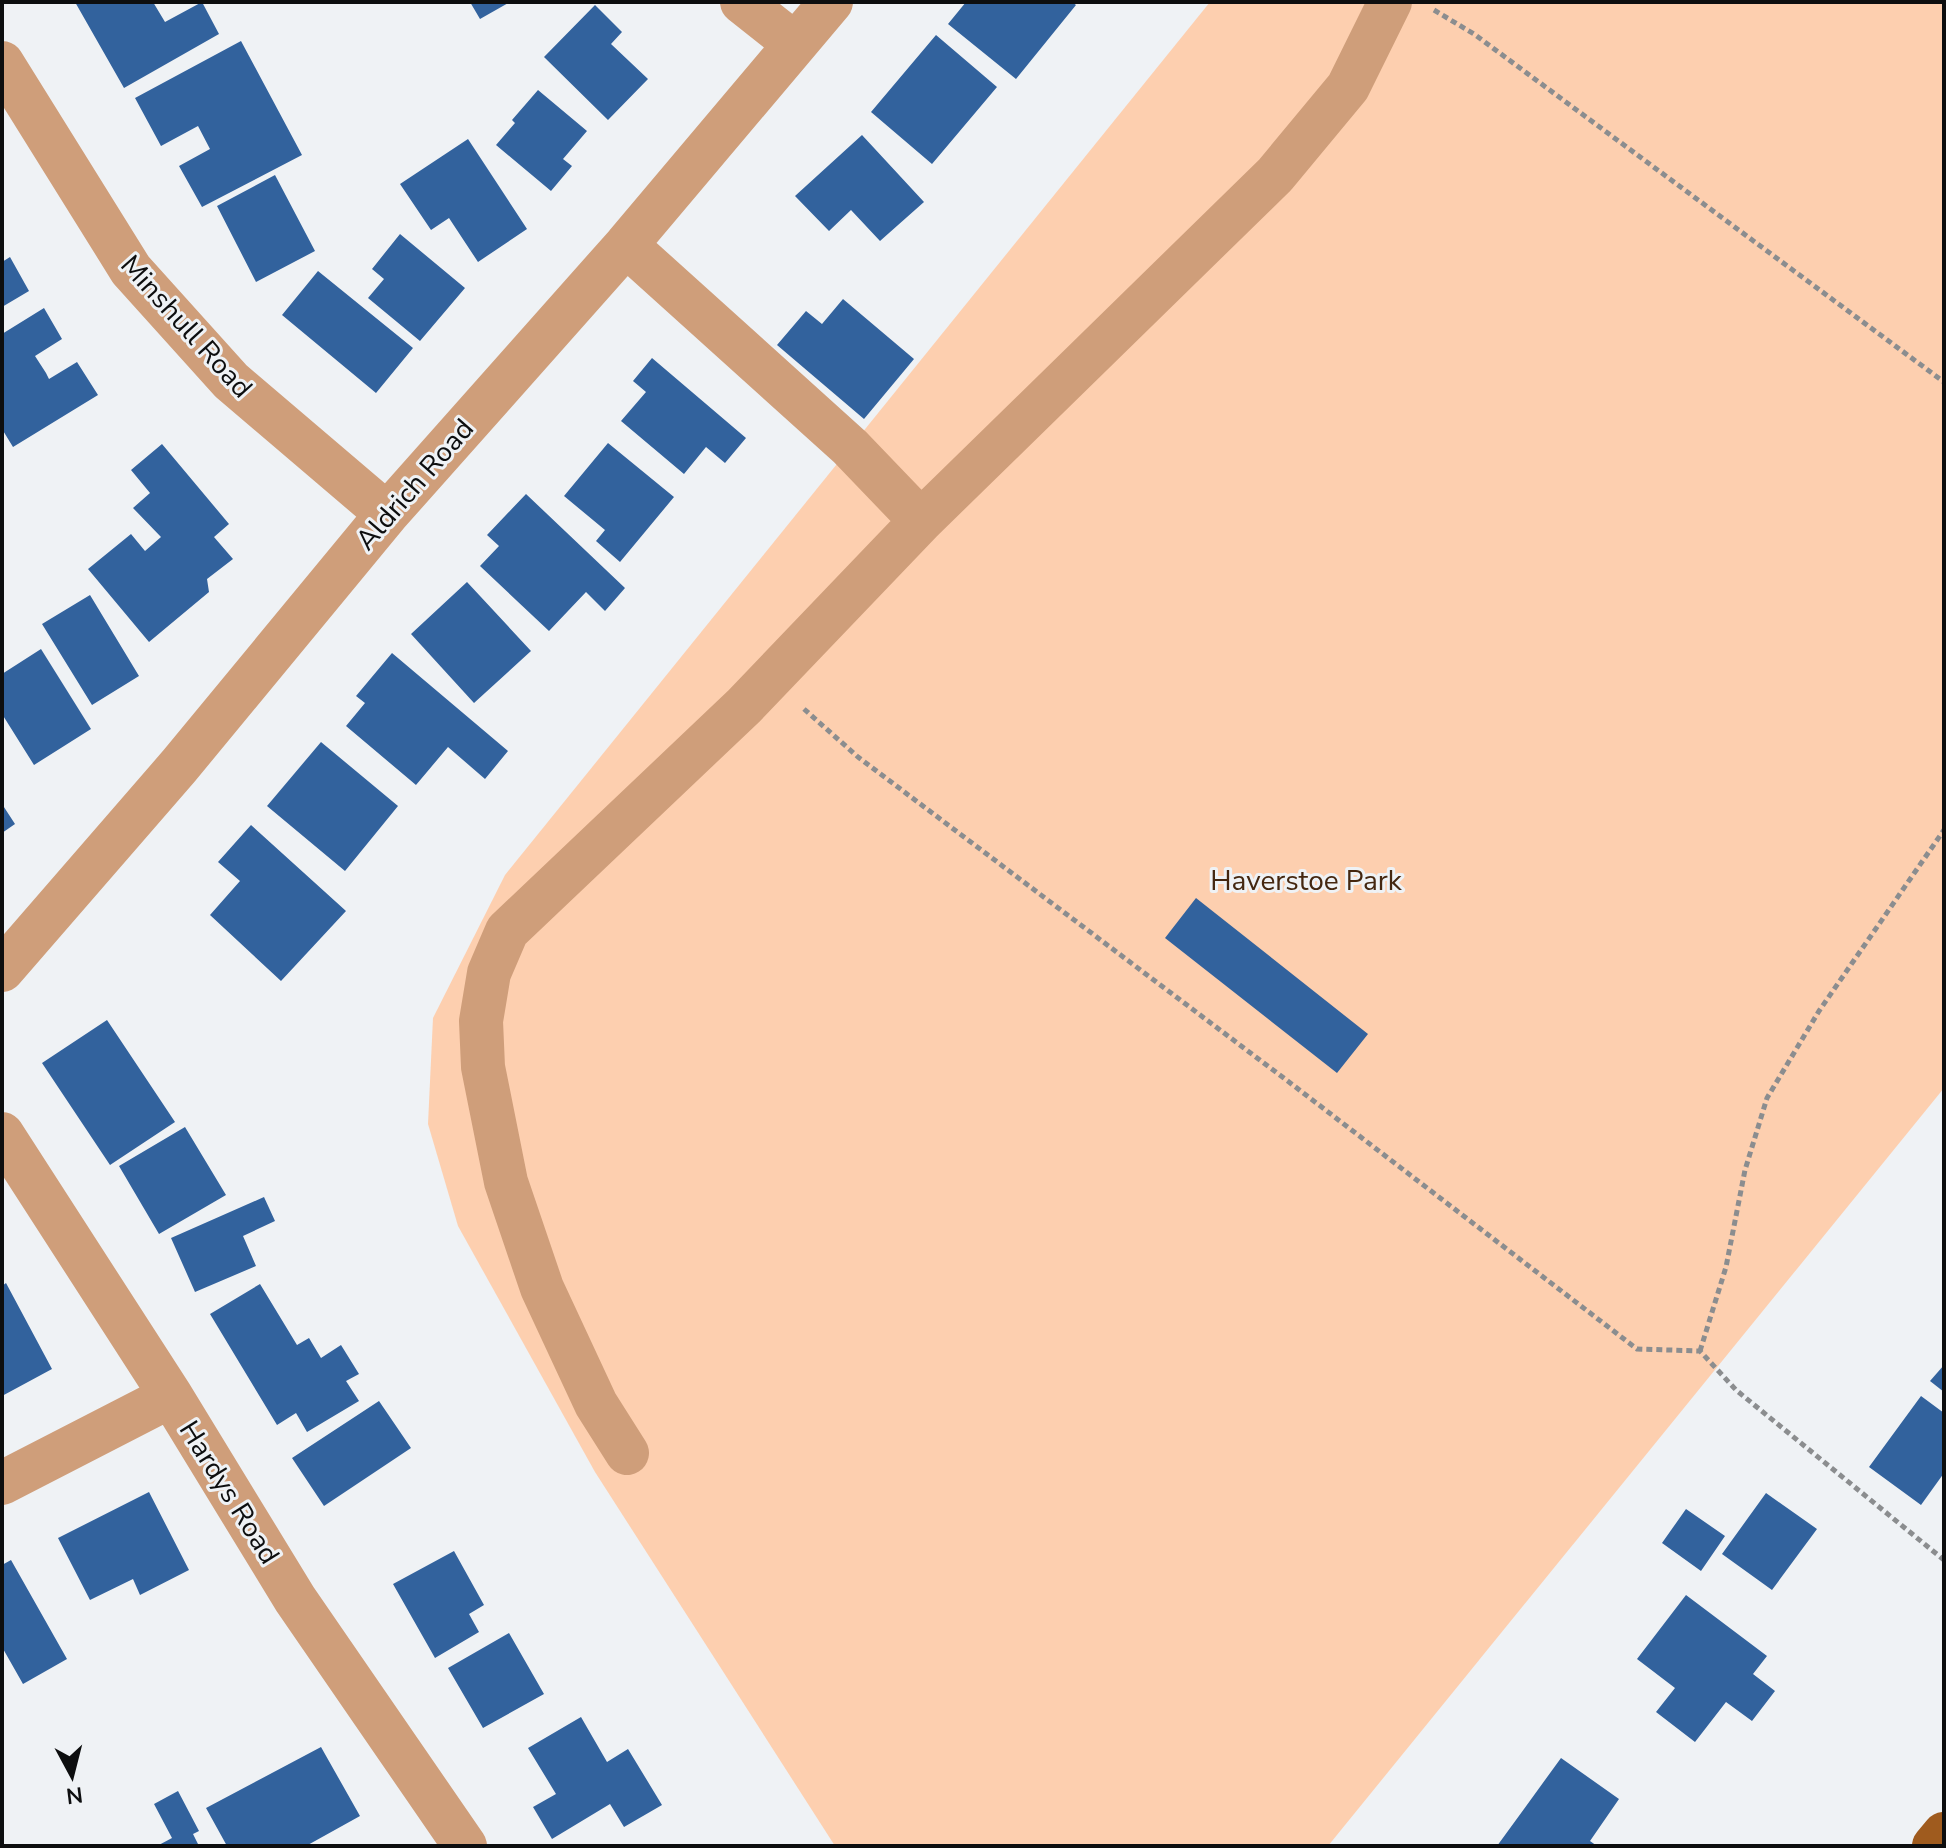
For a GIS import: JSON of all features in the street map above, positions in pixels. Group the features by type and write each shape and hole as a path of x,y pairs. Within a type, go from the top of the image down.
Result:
{"main road":[{"path":"1934,1846 1944,1834"}],"street":[{"path":"742,2 795,44"},
{"name":"Aldrich Road","path":"2,970 179,766 387,514 626,245 831,2"},
{"path":"627,1453 596,1404 542,1288 506,1182 483,1067 481,1021 489,973 507,931 771,679 921,521 1275,175 1348,87 1390,2"},
{"name":"Minshull Road","path":"2,63 131,270 231,381 387,514"},
{"path":"626,245 850,447 921,521"},
{"name":"Hardys Road","path":"2,1134 171,1396 295,1599 464,1846"},
{"path":"2,1483 171,1396"}],"path":[{"path":"1434,10 1474,34 1944,382"},
{"path":"771,679 858,757 1637,1349 1700,1351 1736,1390 1944,1560"},
{"path":"1700,1351 1726,1267 1745,1170 1767,1098 1819,1011 1944,830"}],"green space":[{"name":"Haverstoe Park","path":"1210,2 1944,2 1944,1088 1328,1846 835,1846 595,1472 458,1226 428,1124 433,1018 505,875"}],"building":[{"path":"75,2 153,2 165,22 202,2 219,34 124,88"},
{"path":"470,2 510,2 480,19"},
{"path":"966,2 1072,2 1076,5 1016,79 948,24"},
{"path":"595,5 622,32 611,44 648,79 608,120 544,57"},
{"path":"936,35 997,87 932,164 871,112"},
{"path":"241,41 302,155 202,207 179,166 210,149 198,126 161,146 135,98"},
{"path":"538,90 587,131 563,159 572,166 551,191 496,145 515,123 512,120"},
{"path":"862,135 924,202 880,241 851,210 829,231 795,196"},
{"path":"468,139 527,229 478,262 449,218 431,230 400,184"},
{"path":"275,175 315,251 256,282 217,206"},
{"path":"400,234 465,288 420,341 368,298 384,279 372,269"},
{"path":"10,257 29,291 2,307 2,262"},
{"path":"318,271 413,348 376,393 282,315"},
{"path":"843,299 914,359 864,419 777,345 806,311 822,324"},
{"path":"44,308 62,339 35,356 49,379 77,362 98,395 13,447 2,429 2,334"},
{"path":"652,358 746,438 725,463 706,447 684,474 621,421 646,392 633,381"},
{"path":"608,443 674,497 620,562 596,541 605,530 564,496"},
{"path":"162,444 229,524 214,537 233,559 207,579 209,592 149,642 88,569 131,534 145,551 161,537 133,508 150,493 131,470"},
{"path":"526,494 625,588 605,611 586,592 549,631 480,566 499,546 487,535"},
{"path":"467,582 531,651 474,703 411,634"},
{"path":"90,595 139,676 92,705 42,624"},
{"path":"41,649 91,729 34,765 2,714 2,674"},
{"path":"392,653 508,751 485,779 448,747 416,785 346,726 365,703 356,696"},
{"path":"321,742 398,806 345,871 267,806"},
{"path":"2,804 15,824 2,833"},
{"path":"251,825 346,911 281,981 210,915 240,881 218,862"},
{"path":"1196,898 1368,1034 1337,1073 1165,938"},
{"path":"107,1020 175,1122 110,1165 42,1063"},
{"path":"185,1127 226,1195 159,1234 119,1166"},
{"path":"264,1197 275,1221 243,1236 256,1266 195,1292 171,1238"},
{"path":"6,1283 52,1369 2,1396 2,1286"},
{"path":"260,1284 297,1345 309,1338 321,1358 341,1345 359,1374 346,1381 359,1401 307,1432 296,1413 277,1425 210,1314"},
{"path":"1944,1365 1944,1392 1930,1381"},
{"path":"1921,1396 1944,1413 1944,1473 1921,1505 1869,1467"},
{"path":"379,1401 411,1448 324,1506 292,1458"},
{"path":"149,1492 189,1570 140,1595 133,1579 90,1600 58,1538"},
{"path":"1766,1493 1817,1529 1772,1590 1722,1554"},
{"path":"1686,1509 1725,1536 1701,1571 1662,1543"},
{"path":"454,1551 484,1605 469,1614 479,1632 435,1658 393,1584"},
{"path":"11,1560 67,1659 23,1684 2,1647 2,1565"},
{"path":"1686,1595 1767,1656 1753,1674 1775,1691 1752,1721 1726,1702 1695,1742 1656,1712 1675,1688 1637,1659"},
{"path":"509,1633 544,1694 483,1728 448,1668"},
{"path":"581,1717 607,1762 628,1749 662,1805 624,1827 610,1804 552,1839 533,1807 556,1794 528,1748"},
{"path":"321,1747 360,1816 306,1846 227,1846 206,1808"},
{"path":"1561,1758 1619,1799 1590,1841 1597,1846 1497,1846"},
{"path":"178,1791 199,1831 193,1834 199,1846 157,1846 172,1838 154,1804"}]}
